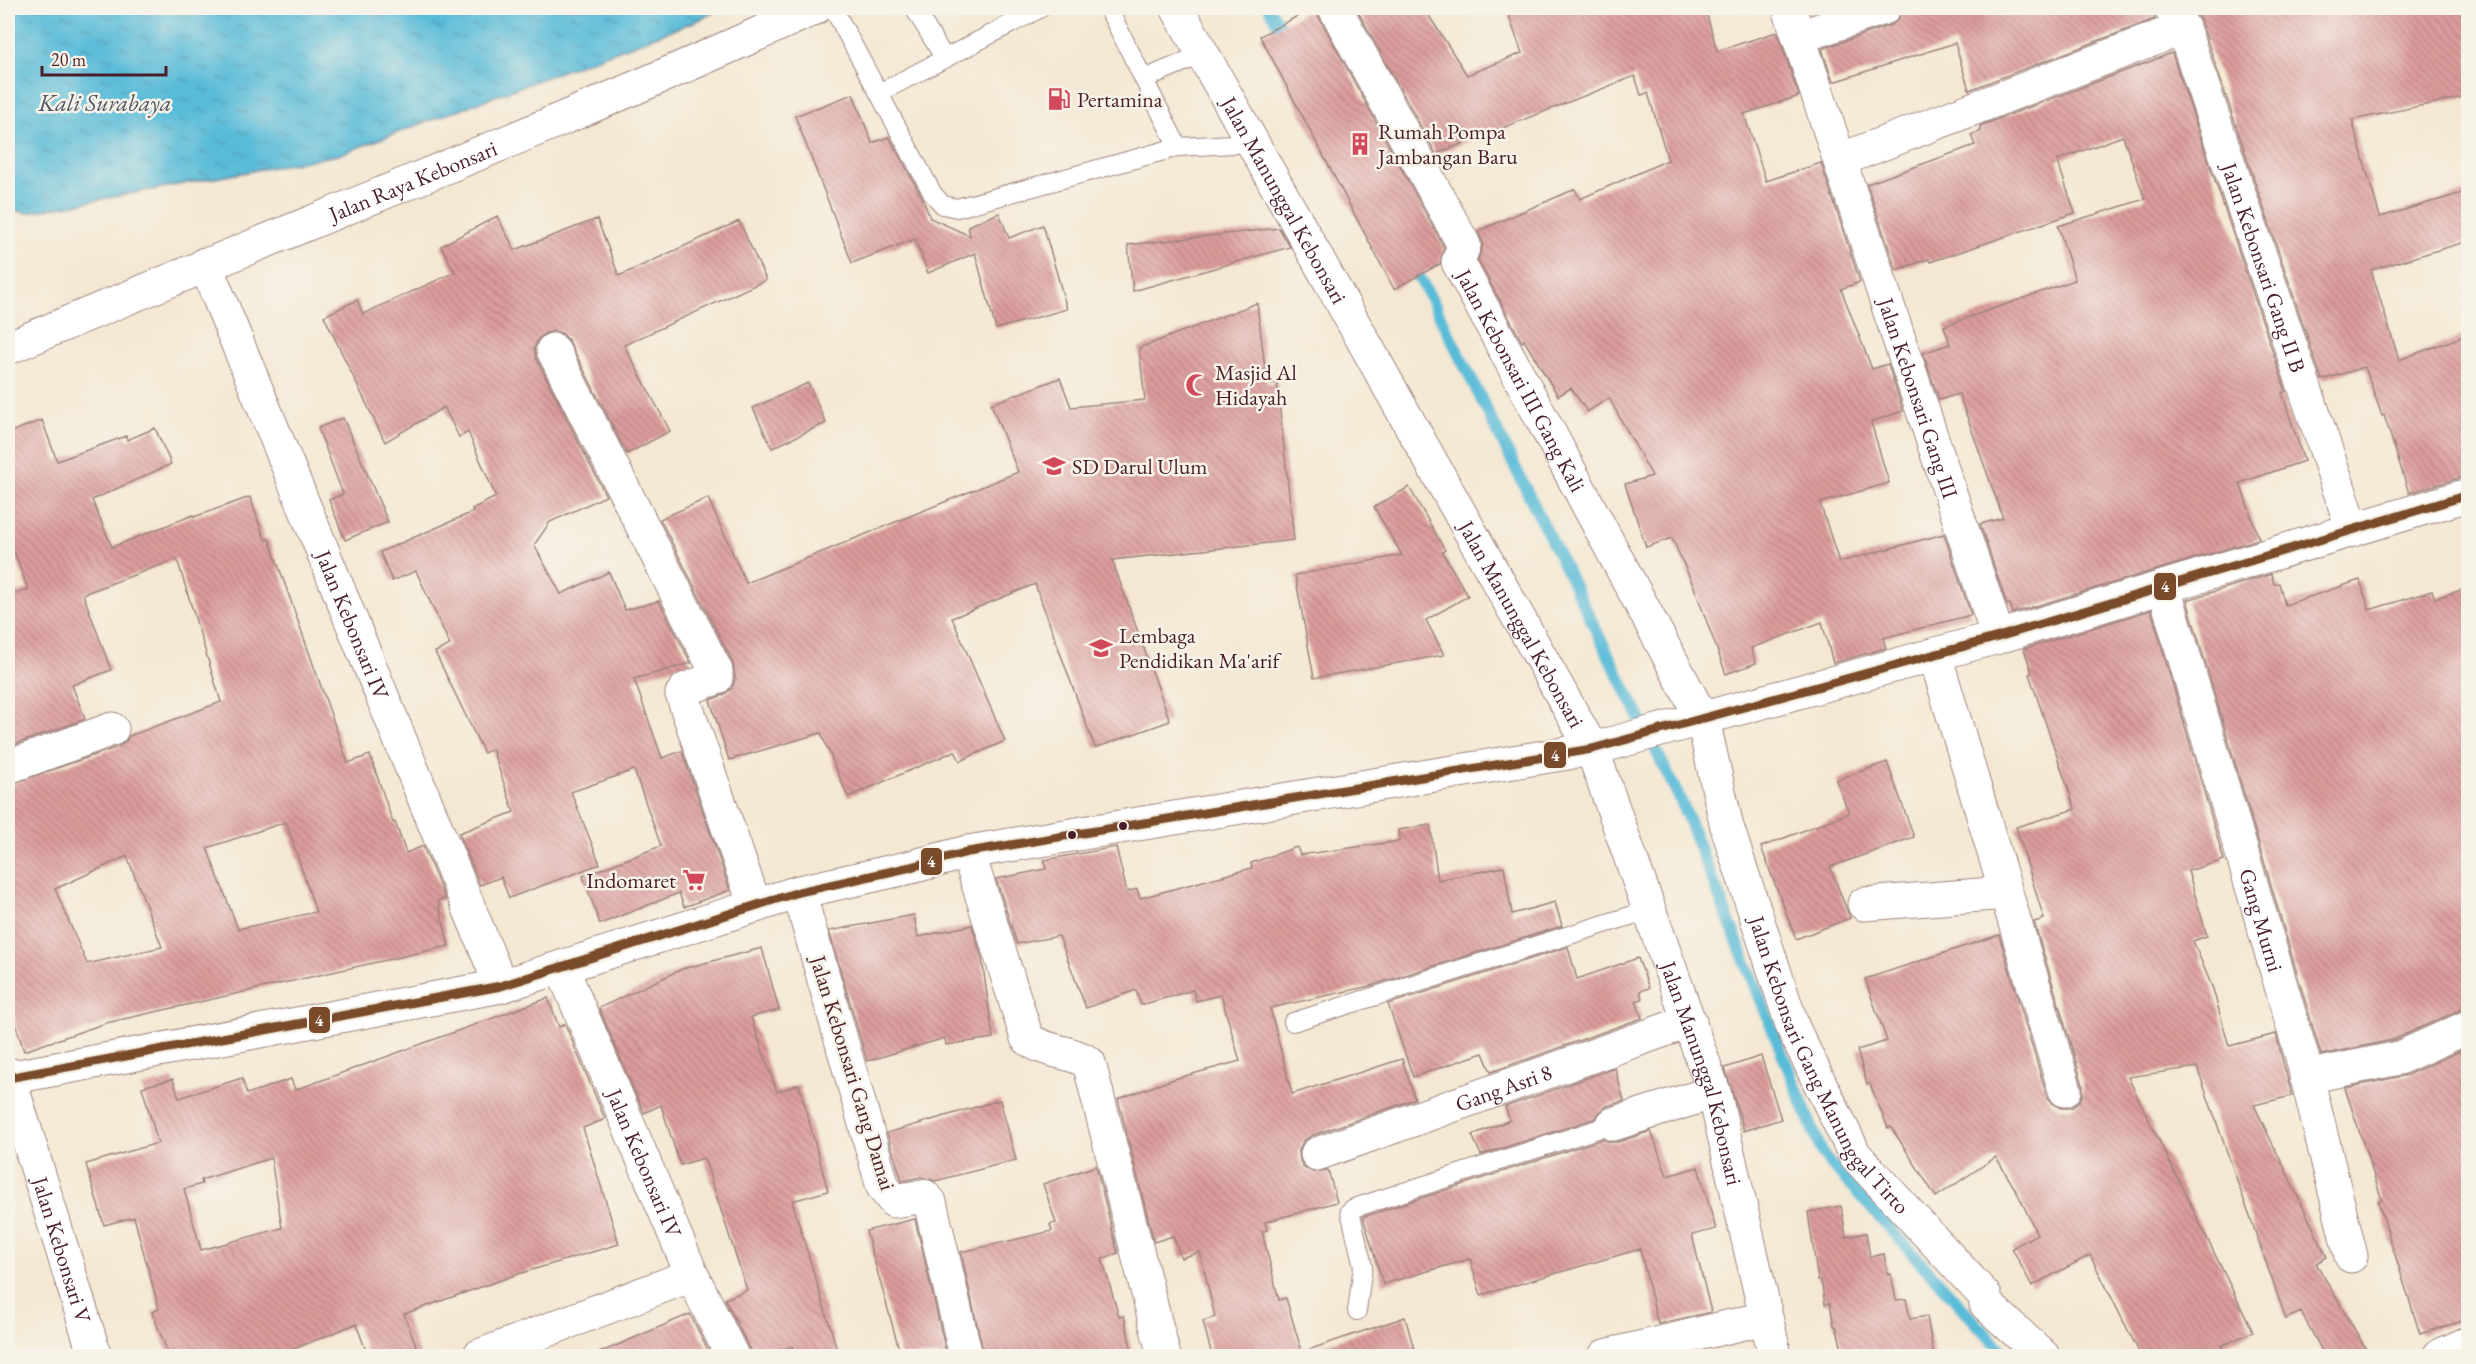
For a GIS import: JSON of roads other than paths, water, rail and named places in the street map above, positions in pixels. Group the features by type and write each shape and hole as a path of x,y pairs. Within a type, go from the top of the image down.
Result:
{"street":[{"name":"Jalan Raya Kebonsari","path":"8,348 206,264 454,165 815,8"},
{"name":"Jalan Manunggal Kebonsari","path":"1177,8 1592,749 1714,1092 1774,1356"},
{"name":"Jalan Kebonsari III Gang Kali","path":"1335,8 1464,245 1458,262 1694,722"},
{"name":"Jalan Kebonsari Gang III","path":"1884,8 1794,22 1998,637"},
{"path":"1840,160 2177,18"},
{"name":"Jalan Kebonsari Gang II B","path":"2177,18 2353,530"},
{"name":"Jalan Kebonsari IV","path":"206,264 501,986"},
{"path":"553,350 716,671 716,678 686,689 682,694 755,906"},
{"path":"8,1077 501,986 799,892 968,852 1592,749 1998,637 2469,495"},
{"name":"Gang Murni","path":"2164,588 2306,1077 2351,1256"},
{"path":"1935,655 2065,1090"},
{"name":"Jalan Kebonsari Gang Manunggal Tirto","path":"1694,722 1793,1028 1855,1155 1985,1296 1986,1304 2043,1356"},
{"path":"8,767 112,729"},
{"path":"968,852 1027,1038 1036,1045 1078,1056 1089,1063 1164,1356"},
{"name":"Jalan Kebonsari Gang Damai","path":"799,892 884,1186 894,1201 924,1196 930,1202 966,1356"},
{"path":"1864,904 2006,893"},
{"name":"Jalan Kebonsari IV","path":"562,968 653,1178 692,1275 732,1356"},
{"name":"Gang Asri 8","path":"1317,1154 1690,1021"},
{"path":"2306,1077 2399,1058 2469,1027"},
{"name":"Jalan Kebonsari V","path":"8,1077 95,1356"},
{"path":"1613,1124 1714,1092"},
{"path":"479,1356 692,1275"},
{"path":"1605,1356 1765,1318"},
{"path":"2439,1356 2469,1343"}],"lane":[{"path":"833,8 933,194 943,205 957,208 1178,147 1252,143"},
{"path":"914,8 945,59"},
{"path":"879,93 1041,8"},
{"path":"1108,8 1178,147"},
{"path":"1144,80 1203,54"},
{"path":"1293,1022 1649,910"},
{"path":"1357,1311 1363,1266 1350,1212 1354,1208 1613,1124"}],"water":[{"name":"Kali Surabaya","path":"8,8 722,8 699,20 338,155 27,213 8,209"}],"waterway":[{"path":"1269,8 1286,38"},
{"path":"1411,263 1434,304 1680,799 1823,1155 2006,1356"}],"place":[{"name":"Pertamina","path":"1059,99"},
{"name":"Rumah Pompa Jambangan Baru","path":"1360,144"},
{"name":"Masjid Al Hidayah","path":"1197,385"},
{"name":"SD Darul Ulum","path":"1054,466"},
{"name":"Lembaga Pendidikan Ma'arif","path":"1101,648"},
{"name":"Indomaret","path":"694,880"}]}
